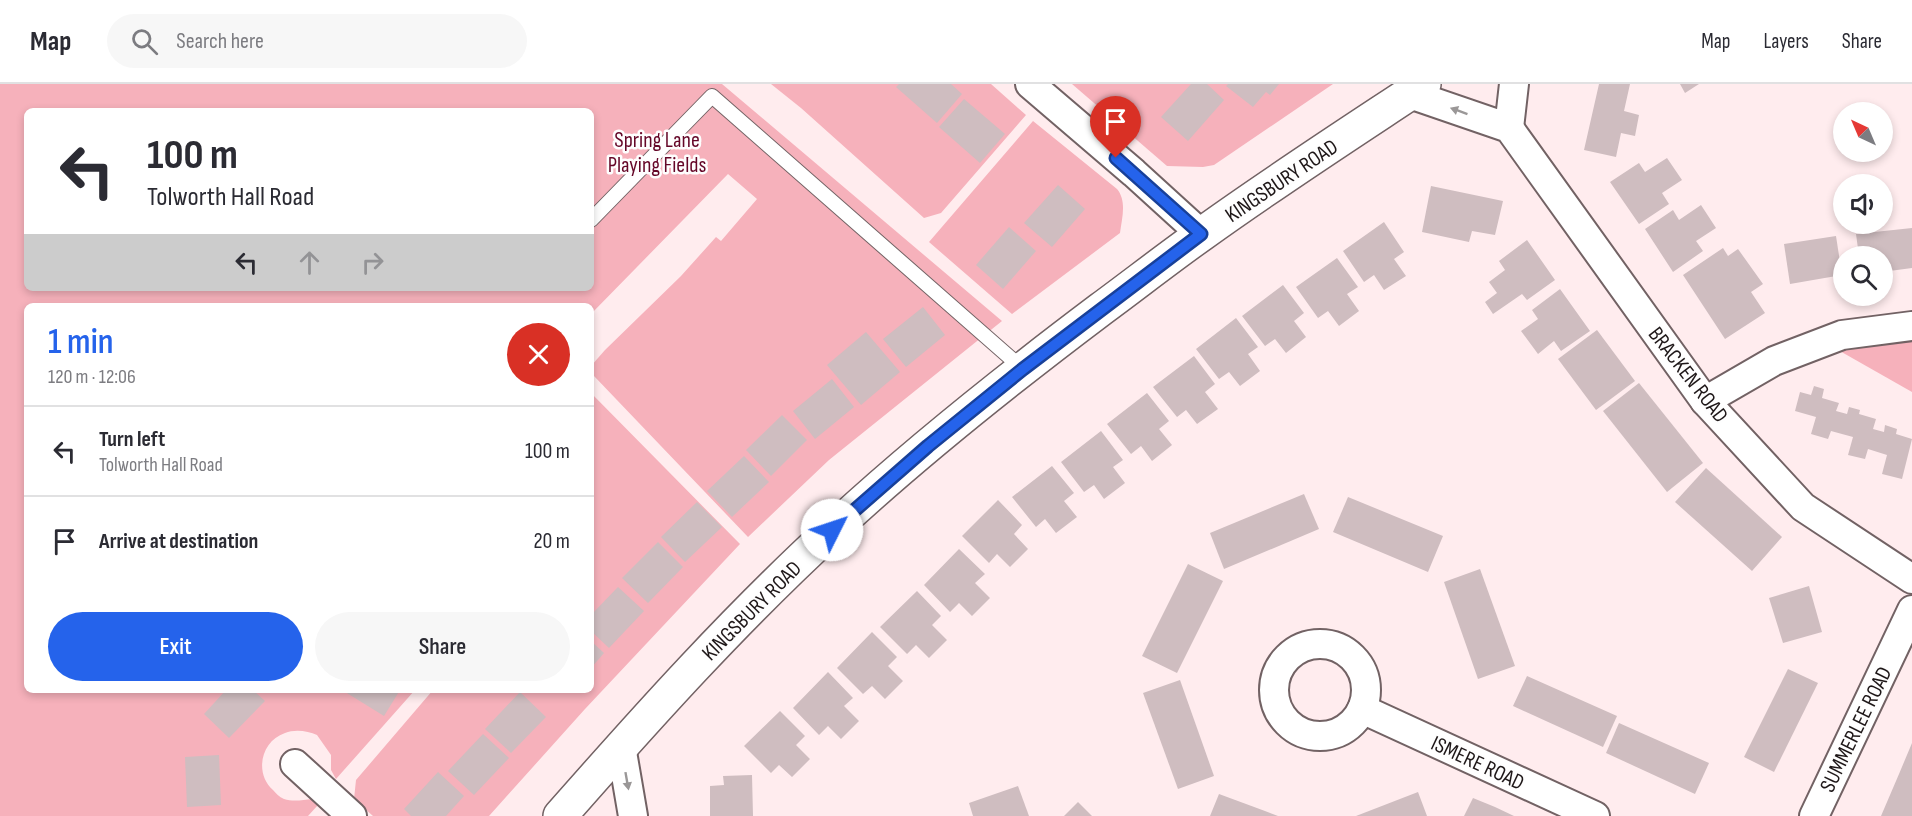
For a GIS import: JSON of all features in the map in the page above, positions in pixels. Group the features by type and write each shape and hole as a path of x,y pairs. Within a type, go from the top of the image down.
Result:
{"street":[{"path":"1030,84 1201,234"},
{"path":"1417,89 1509,128 1514,84"},
{"name":"KINGSBURY ROAD","path":"560,816 729,629 832,530 928,446 1023,369 1201,234 1417,89"},
{"name":"BRACKEN ROAD","path":"1509,128 1705,401 1803,507 1912,579"},
{"path":"1705,401 1774,361 1842,335 1912,326"},
{"name":"SUMMERLEE ROAD","path":"1814,816 1912,610"},
{"name":"ISMERE ROAD","path":"1362,709 1595,816"},
{"path":"621,746 633,816"},
{"path":"295,764 352,816"}],"lane":[{"path":"594,217 712,96 1023,369"}],"green space":[{"name":"Spring Lane Playing Fields","path":"0,84 722,84 1002,321 829,460 748,537 594,376 594,363 605,350 681,276 716,237 721,241 757,199 728,174 594,311 594,303 24,303 24,693 412,693 336,779 331,770 331,755 317,735 293,731 277,737 270,743 263,758 262,767 267,783 284,799 294,801 312,799 318,805 308,816 0,816"},
{"path":"771,84 991,84 1026,115 941,213 924,218"},
{"path":"1072,84 1333,84 1214,165 1203,167 1167,166"},
{"path":"1033,121 1117,189 1122,199 1123,216 1120,233 1012,314 929,242"},
{"path":"1912,333 1912,392 1831,346"},
{"path":"594,396 740,544 585,709 489,816 373,816 354,799 356,780 430,693 594,693"}],"building":[{"path":"899,84 951,84 962,94 937,123 896,87"},
{"path":"1191,84 1207,84 1224,100 1188,141 1161,117"},
{"path":"1228,84 1279,84 1270,95 1266,92 1253,107 1226,86"},
{"path":"1599,84 1630,84 1624,111 1639,115 1635,136 1621,133 1616,157 1584,150"},
{"path":"1680,84 1699,84 1685,93"},
{"path":"964,99 1005,134 980,163 939,127"},
{"path":"1667,158 1682,180 1662,193 1669,204 1639,224 1610,182 1639,163 1645,172"},
{"path":"1058,185 1085,209 1052,247 1024,223"},
{"path":"1431,186 1503,201 1495,235 1472,231 1469,242 1422,232"},
{"path":"1701,205 1716,228 1696,241 1703,251 1673,272 1645,229 1673,210 1679,220"},
{"path":"1384,222 1404,252 1394,259 1406,276 1384,290 1374,275 1364,282 1343,251"},
{"path":"1009,227 1036,251 1003,289 976,265"},
{"path":"1912,228 1912,268 1893,271 1893,246 1858,246 1856,234 1893,234 1893,230"},
{"path":"1836,236 1838,246 1833,246 1833,277 1790,284 1784,244"},
{"path":"1527,240 1555,280 1527,300 1522,294 1493,314 1485,302 1497,293 1489,282 1505,270 1499,261"},
{"path":"1723,248 1728,256 1738,249 1763,284 1751,292 1765,313 1725,339 1683,275"},
{"path":"1337,258 1358,287 1347,294 1359,311 1339,326 1328,311 1318,318 1296,287"},
{"path":"1283,285 1304,313 1294,321 1306,337 1286,353 1275,339 1265,346 1242,316"},
{"path":"1560,289 1590,331 1561,351 1554,341 1538,354 1521,331 1538,319 1532,310"},
{"path":"923,307 945,335 906,367 883,339"},
{"path":"1236,318 1258,347 1248,354 1260,371 1240,386 1229,372 1219,379 1196,349"},
{"path":"1597,330 1635,381 1596,410 1558,359"},
{"path":"866,332 900,372 861,405 827,365"},
{"path":"1194,356 1215,384 1205,392 1218,409 1197,424 1186,410 1177,417 1153,387"},
{"path":"832,379 854,407 815,439 793,411"},
{"path":"1639,383 1703,463 1667,492 1603,411"},
{"path":"1814,386 1824,389 1822,398 1839,403 1836,411 1847,414 1849,407 1860,410 1859,414 1876,419 1873,429 1884,432 1885,425 1897,429 1896,434 1912,439 1902,479 1882,474 1887,455 1868,449 1865,459 1848,455 1853,437 1831,431 1828,439 1811,434 1816,417 1795,411 1800,392 1811,395"},
{"path":"1147,393 1169,421 1159,429 1172,445 1152,461 1141,446 1131,454 1107,424"},
{"path":"782,415 807,440 771,476 746,450"},
{"path":"1101,431 1123,460 1113,467 1125,483 1104,499 1094,485 1084,492 1061,462"},
{"path":"744,456 769,482 732,517 707,491"},
{"path":"1052,466 1074,493 1064,501 1077,517 1056,533 1045,519 1036,527 1012,497"},
{"path":"1706,468 1782,537 1752,571 1675,502"},
{"path":"1304,494 1319,529 1224,569 1210,533"},
{"path":"1348,497 1443,536 1428,572 1333,532"},
{"path":"998,500 1022,525 1014,534 1028,549 1010,567 997,554 989,563 962,536"},
{"path":"697,502 722,527 685,562 661,537"},
{"path":"658,542 683,567 648,603 622,578"},
{"path":"959,549 985,574 975,583 990,598 972,616 959,603 950,612 924,585"},
{"path":"1188,564 1223,581 1177,673 1142,656"},
{"path":"1480,569 1515,666 1478,679 1444,582"},
{"path":"1809,586 1822,632 1783,643 1769,598"},
{"path":"618,587 644,611 609,648 594,634 594,612"},
{"path":"917,591 941,616 932,625 947,640 929,658 916,645 907,654 880,627"},
{"path":"872,632 897,657 888,666 903,681 885,699 872,686 863,694 837,668"},
{"path":"594,644 604,653 594,665"},
{"path":"1788,669 1818,683 1774,772 1744,757"},
{"path":"828,672 853,698 844,706 859,721 841,739 828,726 819,735 793,708"},
{"path":"1527,676 1617,716 1603,747 1513,706"},
{"path":"1180,680 1214,776 1178,789 1143,693"},
{"path":"223,693 256,693 265,701 229,738 204,714"},
{"path":"347,693 398,693 384,716"},
{"path":"519,693 546,717 511,753 485,729"},
{"path":"780,711 805,736 796,745 810,759 792,777 779,765 771,773 744,746"},
{"path":"1619,723 1709,763 1695,794 1606,753"},
{"path":"483,734 509,758 474,795 448,771"},
{"path":"1912,743 1912,816 1881,816 1899,774"},
{"path":"219,755 221,805 187,807 185,757"},
{"path":"438,772 464,796 446,816 411,816 404,809"},
{"path":"752,775 753,816 710,816 710,786 724,785 723,776"},
{"path":"1018,786 1029,816 973,816 969,803"},
{"path":"1418,792 1427,816 1356,816"},
{"path":"1219,794 1265,811 1278,816 1210,816"},
{"path":"1473,798 1495,807 1514,816 1464,816"},
{"path":"1078,802 1092,816 1064,816"}],"route":[{"path":"832,530 928,446 1023,369 1201,234 1116,158"}]}
